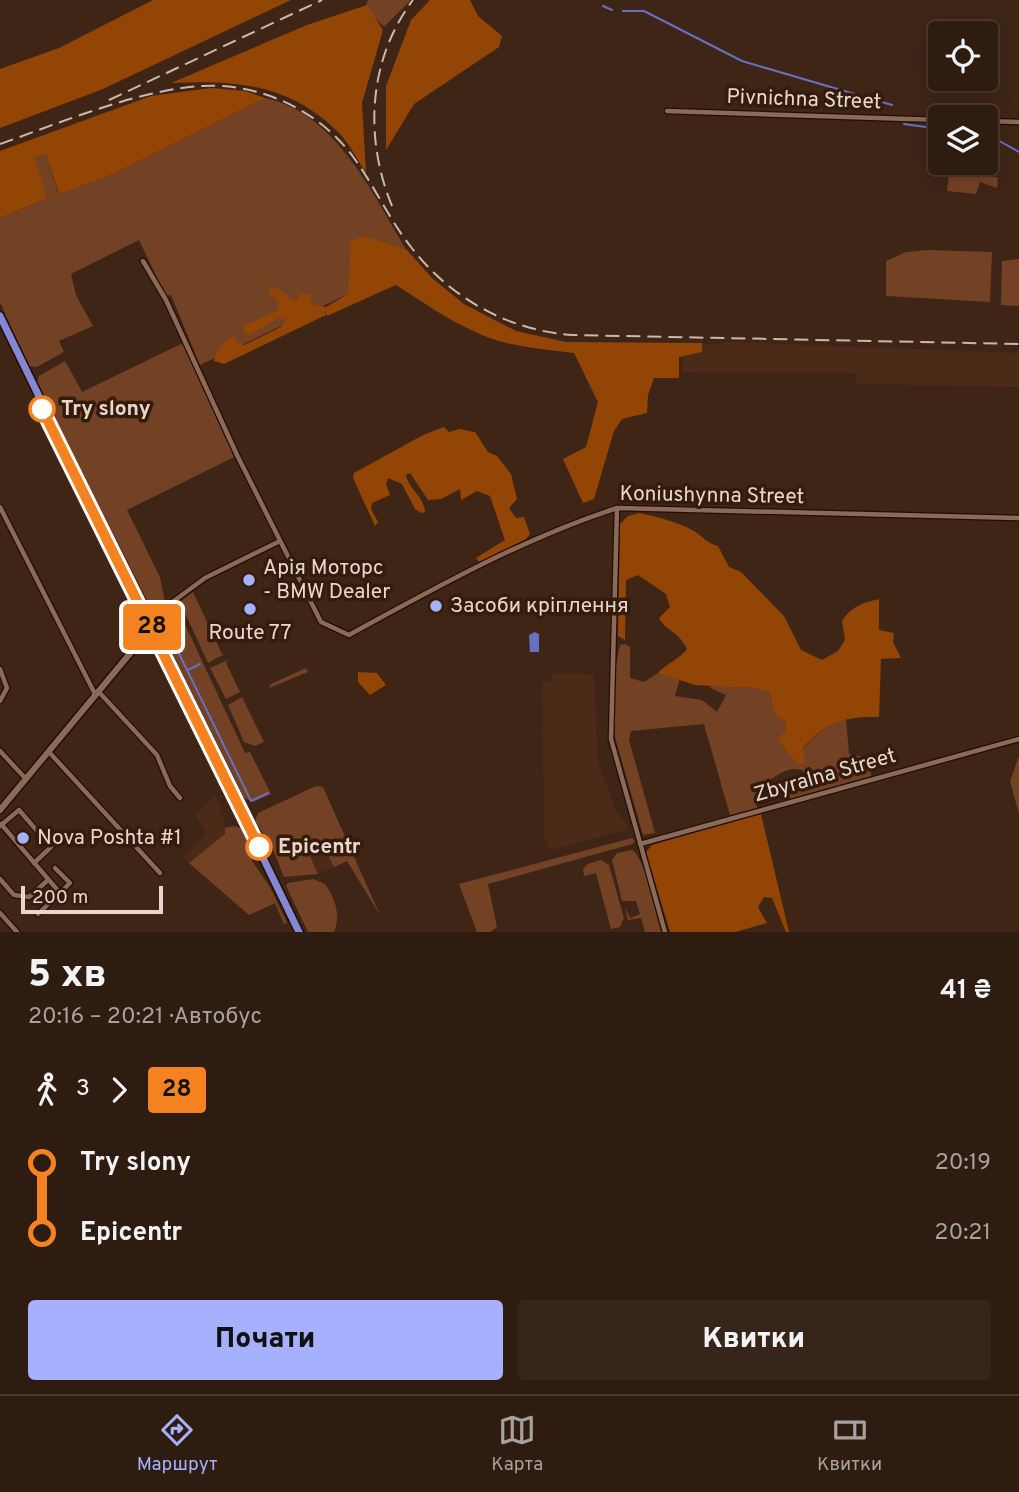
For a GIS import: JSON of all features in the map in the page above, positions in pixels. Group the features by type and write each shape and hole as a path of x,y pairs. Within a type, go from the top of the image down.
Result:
{"highway":[{"path":"0,316 42,409 150,623 299,932"}],"main road":[{"path":"0,810 27,780 150,623"}],"street":[{"name":"Pivnichna Street","path":"667,111 928,120"},
{"path":"998,121 1019,122"},
{"path":"143,261 166,300 237,455 281,541 205,578 150,623"},
{"path":"0,507 96,692 157,755 170,786 180,798"},
{"path":"617,508 611,739 665,932"},
{"name":"Koniushynna Street","path":"281,541 321,622 349,635 514,551 584,519 617,508 1019,518"},
{"path":"0,669 7,691 0,701"},
{"name":"Zbyralna Street","path":"640,844 1019,739"},
{"path":"0,751 27,780"},
{"path":"49,752 160,873"},
{"path":"34,863 51,847 19,810 0,825 60,893"},
{"path":"38,914 70,883 55,868"},
{"path":"0,879 14,895 29,897 48,879"},
{"path":"0,913 17,932"}],"shaded area":[{"path":"153,0 291,0 103,89 0,128 0,69 59,48"},
{"path":"368,0 411,0 384,27 365,8"},
{"path":"430,0 470,0 478,16 502,36 499,47 414,104 386,150 386,86 411,20"},
{"path":"367,5 383,30 362,103 366,173 338,132 301,104 261,88 218,83 171,83 307,25"},
{"path":"211,88 245,91 265,98 115,173 59,194 46,154 34,157 47,198 0,218 0,151 151,96"},
{"path":"265,98 290,106 312,120 331,137 365,180 406,249 365,236 348,294 200,365 171,295 166,296 139,240 71,274 76,295 93,326 59,341 64,352 37,367 28,366 0,302 0,218 47,198 33,157 46,154 58,193 115,173"},
{"path":"949,175 988,175 998,178 997,188 980,182 976,194 947,191"},
{"path":"365,236 406,249 432,278 464,304 516,331 566,342 702,343 702,352 679,357 679,378 654,378 648,395 647,413 622,419 614,431 594,499 583,503 563,459 586,447 598,402 574,353 516,345 482,335 396,285 327,316 325,308 326,315 224,364 214,361 218,349 230,338 234,336 238,343 244,345 281,327 287,320 278,318 250,335 243,332 244,326 278,310 279,301 271,295 268,286 281,290 292,300 297,300 300,294 312,295 310,304 326,307 348,294 351,241"},
{"path":"906,252 992,252 990,302 886,296 886,261"},
{"path":"1019,259 1019,306 1001,305 1002,261"},
{"path":"731,342 1019,353 1019,387 855,384 856,375 852,373 682,372 682,347"},
{"path":"183,343 234,457 127,510 160,577 165,603 157,610 151,608 37,383 39,376 65,361 82,392"},
{"path":"444,427 449,432 459,429 475,432 488,452 497,456 511,474 517,499 509,508 516,518 524,517 530,534 526,539 479,562 476,558 505,540 490,496 477,491 461,500 460,489 441,499 428,500 410,473 406,475 410,485 424,506 425,512 421,513 415,509 402,484 388,478 386,484 390,495 372,503 371,509 378,522 375,526 353,478 354,473 423,435"},
{"path":"639,513 681,525 718,546 729,567 741,572 784,616 801,650 822,660 838,651 845,640 842,621 846,616 858,606 879,599 879,630 894,633 893,642 901,658 881,659 879,717 856,718 828,727 803,748 804,763 798,765 778,739 786,730 786,721 774,714 770,692 753,688 695,685 658,673 687,649 659,618 670,607 666,594 638,575 626,580 625,640 618,636 620,524 628,516"},
{"path":"193,592 222,654 226,653 208,663 180,602"},
{"path":"182,618 245,753 250,752 271,794 253,802 244,798 160,628"},
{"path":"620,645 630,647 630,678 644,682 658,673 680,678 675,696 702,700 717,712 726,695 710,688 711,685 770,692 774,714 786,720 786,730 803,749 822,731 846,719 849,754 869,758 871,776 782,801 781,795 813,788 813,780 807,780 802,770 789,770 756,788 757,808 730,815 704,724 631,731 629,740 655,833 643,835 615,737 615,670"},
{"path":"228,660 226,663 240,692 226,699 210,668"},
{"path":"306,668 308,672 269,688 271,684"},
{"path":"358,672 377,673 386,685 370,695 358,682"},
{"path":"552,673 594,674 598,762 616,811 629,826 626,830 557,848 557,851 548,847 544,835 542,684 552,680"},
{"path":"242,697 264,742 255,746 244,742 228,705"},
{"path":"1019,756 1019,814 1010,781"},
{"path":"316,786 323,787 380,915 347,861 334,867 325,849 310,856 318,874 284,877 272,847 255,821 258,813"},
{"path":"214,795 222,808 219,811 224,816 225,834 189,863 183,858 206,833 195,815"},
{"path":"761,814 789,932 786,932 772,898 764,897 758,907 767,923 736,932 670,932 646,852 652,845"},
{"path":"225,828 241,828 251,849 252,861 270,887 287,923 284,924 275,903 249,915 189,863 225,834"},
{"path":"632,838 635,841 632,844 488,884 497,927 490,932 477,932 459,884"},
{"path":"325,849 334,867 318,874 310,856"},
{"path":"632,850 646,875 661,932 645,932 641,918 628,920 625,907 630,918 640,914 636,901 622,901 612,860 617,853"},
{"path":"601,860 609,865 624,918 620,927 611,929 596,873 584,876 583,869 588,864"},
{"path":"313,879 325,884 332,895 337,913 334,932 308,932 286,886 288,883"}],"water":[{"path":"535,632 539,634 539,652 530,652 529,635"}],"waterway":[{"path":"603,6 612,10"},
{"path":"623,11 644,11 742,61 892,105"},
{"path":"904,124 928,127"},
{"path":"998,140 1019,152"},
{"path":"182,623 168,631 251,801 268,793"},
{"path":"188,670 200,664"}],"railway":[{"path":"109,100 322,0"},
{"path":"392,206 377,154 375,100 387,48 398,23 413,0"},
{"path":"0,144 100,108 153,93 203,86 246,89 288,103 324,127 354,158 403,236 444,282 483,309 526,327 573,335 1019,344"}],"bus line":[{"name":"28","path":"42,409 259,847"}],"place":[{"name":"Try slony","path":"42,409"},
{"name":"Арія Моторс - BMW Dealer","path":"249,580"},
{"name":"Засоби кріплення","path":"436,606"},
{"name":"Route 77","path":"250,609"},
{"name":"Nova Poshta #1","path":"23,838"},
{"name":"Epicentr","path":"259,847"}]}
